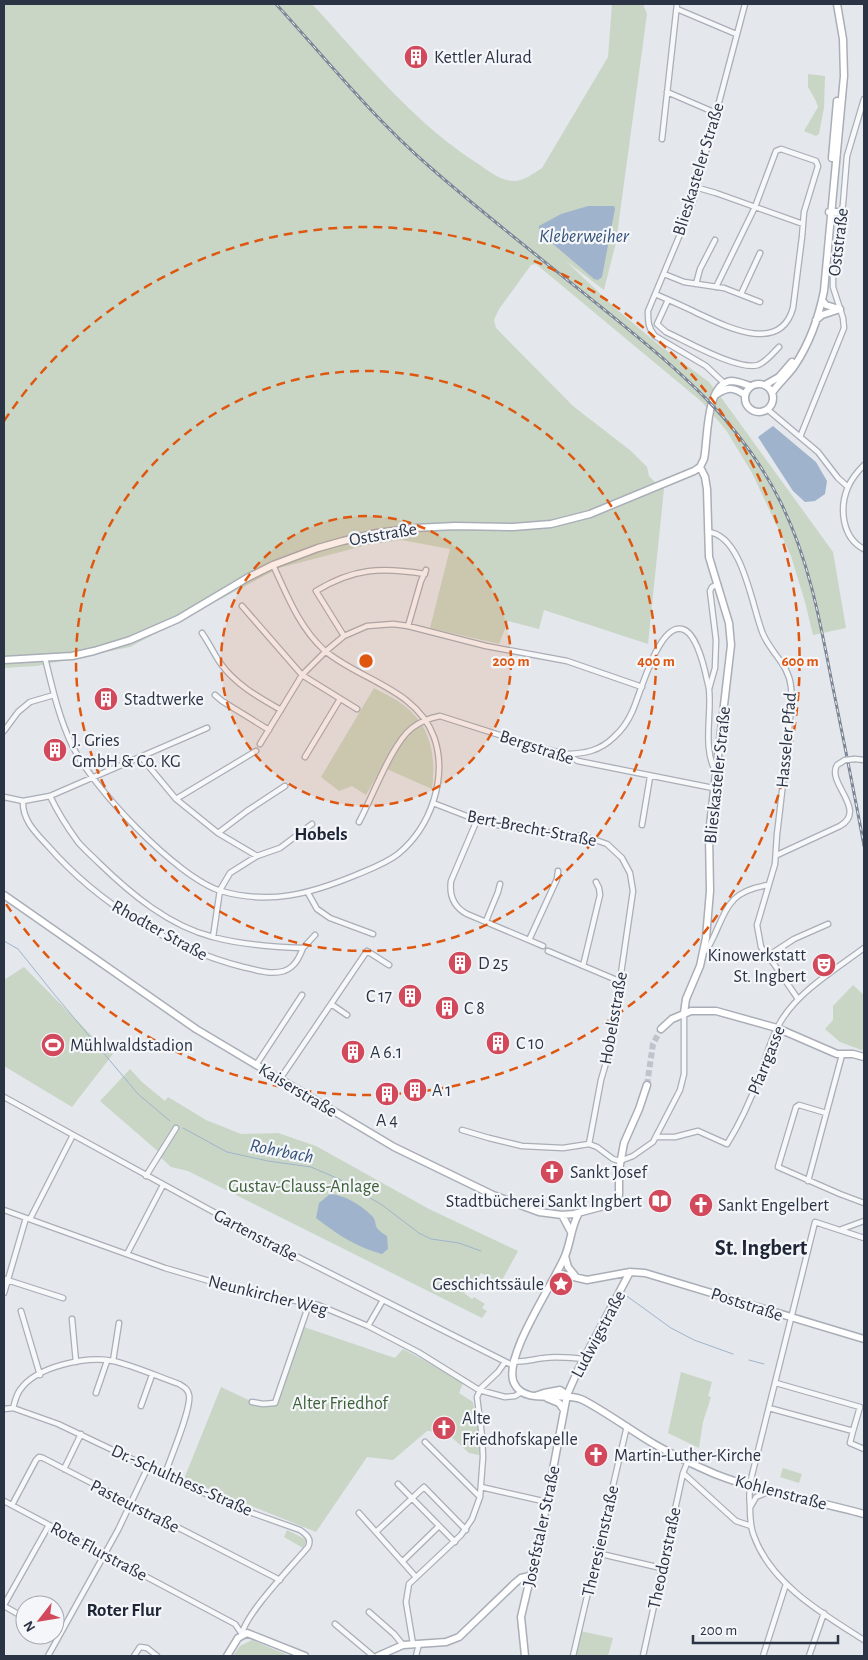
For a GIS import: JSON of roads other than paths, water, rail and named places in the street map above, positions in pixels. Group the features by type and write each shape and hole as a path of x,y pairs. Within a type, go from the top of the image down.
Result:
{"main road":[{"name":"Oststraße","path":"830,212 840,75 841,25 837,4"},
{"path":"830,212 841,212"},
{"path":"750,386 745,394 746,403 751,409 758,412 767,409 772,400 772,393 795,365 808,339 822,300 826,275 830,212"},
{"path":"700,467 706,454 710,407 716,394 729,382 739,382 750,386 757,384 765,385 779,377 792,362 805,338 814,314 822,275 830,212"},
{"path":"822,300 826,305 840,309"},
{"path":"816,320 822,315 840,309"},
{"path":"765,385 772,393"},
{"path":"726,386 737,389 745,394"},
{"name":"Oststraße","path":"4,660 72,656 94,651 149,632 184,616 247,578 318,548 386,531 455,526 494,528 532,526 571,519 597,512 662,486 690,474 700,467"},
{"name":"Blieskasteler Straße","path":"684,1013 686,999 704,952 710,891 708,834 731,645 729,623 716,585 710,557 707,489 705,477 700,467"},
{"name":"Kaiserstraße","path":"4,895 196,1029 394,1147 522,1207 539,1212 562,1215 579,1213 615,1203 618,1199 620,1161"},
{"path":"661,1030 672,1019 684,1013 696,1010 716,1011 777,1028 833,1053 842,1055 853,1054 864,1057"},
{"path":"620,1161 624,1143 639,1109 646,1085"},
{"path":"564,1410 559,1403 522,1392 513,1381 512,1363 521,1340 565,1256 574,1223 579,1213"},
{"path":"562,1215 570,1228 572,1236"},
{"path":"565,1256 568,1267 576,1278"},
{"name":"Poststraße","path":"557,1273 584,1280 592,1280 630,1272 645,1273 864,1339"},
{"name":"Ludwigstraße","path":"567,1395 630,1272"},
{"name":"Kohlenstraße","path":"535,1396 544,1392 560,1390 567,1395 582,1400 665,1450 715,1473 750,1486 864,1514"},
{"path":"546,1398 567,1395"},
{"name":"Josefstaler Straße","path":"524,1656 521,1617 547,1502 567,1395"},
{"path":"378,1656 403,1645 446,1642 460,1637 515,1583 521,1578 530,1576"},
{"path":"227,1656 242,1634 247,1633 305,1656"}],"street":[{"name":"Blieskasteler Straße","path":"726,386 706,366 655,336 650,330 648,311 691,208 745,4"},
{"path":"662,139 677,7 736,34"},
{"path":"667,92 716,113"},
{"name":"Oststraße","path":"800,437 844,328 843,318 833,287 833,274 847,156 864,99"},
{"path":"654,294 723,325 756,334 764,334 782,327 790,317 793,308 804,212 818,166 816,161 781,149 776,151 755,207 716,287"},
{"path":"696,188 716,193 803,224"},
{"path":"696,284 700,268 715,240"},
{"path":"741,294 760,252"},
{"path":"664,274 696,284 741,294 760,302"},
{"path":"668,300 658,322 659,326 666,332 721,357 739,364 752,366 764,362 779,347"},
{"path":"767,409 824,458 838,478 848,487"},
{"path":"864,465 848,487 844,508 844,523 848,534 853,541 864,549"},
{"name":"Hasseler Pfad","path":"708,532 722,537 734,552 746,578 763,634 788,672 790,679 791,705 777,834 777,854 756,925 760,947 798,999"},
{"path":"45,658 54,695 72,745 92,778 165,855 198,880 220,890 246,896 267,898 308,893 376,867 392,858 406,846 417,833 433,803 439,774 434,736 425,720 406,700 343,664 317,643 302,623 273,566"},
{"path":"344,636 316,592 352,573 380,570 426,572 408,626"},
{"path":"709,690 716,656 716,628 710,591 716,585"},
{"path":"242,606 302,675 357,710"},
{"path":"260,744 302,675 344,636 367,626 393,624 408,626 486,646 567,661 642,687"},
{"path":"565,754 592,751 615,737 632,714 661,642 670,631 680,628 689,633 698,648 709,690 709,742 712,763 716,772"},
{"path":"202,633 221,664 233,678 260,698 282,710"},
{"path":"4,731 18,712 30,702 54,695"},
{"path":"215,695 269,730"},
{"path":"305,757 340,699"},
{"name":"Bergstraße","path":"425,720 440,716 565,754 578,762 713,788"},
{"path":"359,822 398,744 411,729 425,720"},
{"path":"4,797 23,801 50,796 208,728"},
{"path":"176,798 256,751"},
{"path":"141,757 176,798 218,834 257,856"},
{"path":"777,854 840,826 848,820 850,810 835,772 837,764 845,760 864,760"},
{"path":"642,825 650,777"},
{"path":"218,834 247,811 285,786"},
{"path":"50,796 61,818 79,843 121,884 157,911 191,930 213,937 254,946 303,948"},
{"name":"Rhodter Straße","path":"23,801 22,808 31,827 57,857 87,886 146,926 215,960 268,973 284,971 299,960 303,948 315,936"},
{"name":"Bert-Brecht-Straße","path":"433,803 477,820 519,829 587,837 607,844 622,858 627,866 632,879 633,891"},
{"path":"477,820 450,888 454,901 467,914 543,946"},
{"path":"213,937 220,890 230,873 257,856 280,848 312,824"},
{"path":"529,940 557,879 558,871"},
{"path":"582,966 600,895 596,882"},
{"path":"486,921 500,884"},
{"path":"704,952 710,945 732,899 753,888 768,885"},
{"name":"Hobelsstraße","path":"590,1144 601,1080 610,1049 633,891"},
{"path":"308,893 317,909 330,918 373,934"},
{"path":"768,956 794,939 828,924"},
{"name":"Pfarrgasse","path":"656,1137 675,1137 698,1132 727,1144 741,1120 777,1028 786,1012 798,999 864,948"},
{"path":"280,1079 367,951 389,965"},
{"path":"548,951 619,981"},
{"path":"256,1065 302,995"},
{"path":"331,1004 347,1015"},
{"name":"Blieskasteler Straße","path":"656,1137 677,1097 682,1082 684,1013"},
{"path":"808,1181 842,1055"},
{"name":"Gartenstraße","path":"4,1097 272,1244 504,1362 512,1363"},
{"path":"826,1112 799,1105 796,1107 778,1167 864,1203"},
{"path":"146,1176 176,1128"},
{"path":"462,1130 522,1146 563,1148 590,1144 613,1159 620,1161 639,1153 653,1142 656,1137"},
{"path":"4,1293 6,1280 28,1218 73,1135"},
{"path":"127,1254 163,1185"},
{"name":"Neunkircher Weg","path":"4,1210 165,1268 247,1292 318,1305 368,1326 418,1352 479,1390 505,1397 515,1396 522,1392"},
{"path":"864,1238 815,1222 750,1486 751,1526 753,1535 764,1557 786,1584 864,1640"},
{"path":"841,1230 864,1222"},
{"path":"6,1280 63,1298"},
{"path":"368,1326 382,1300"},
{"path":"252,1402 263,1404 275,1402 309,1304"},
{"path":"21,1311 40,1375"},
{"path":"72,1319 76,1362"},
{"path":"114,1361 119,1324"},
{"path":"512,1363 559,1357 584,1359"},
{"path":"96,1393 107,1361"},
{"path":"13,1408 20,1390 28,1382 40,1375 76,1362 114,1361 183,1386 190,1397 189,1406 165,1474"},
{"path":"416,1656 416,1644 406,1595 409,1584 466,1530 475,1512 480,1496 483,1457 477,1400 479,1390 498,1372 504,1362"},
{"path":"141,1406 152,1375"},
{"path":"776,1383 860,1407 850,1442 864,1449"},
{"name":"Dr.-Schulthess-Straße","path":"4,1408 13,1408 81,1434 233,1505 300,1530 306,1534 310,1543 280,1580"},
{"path":"770,1408 853,1431"},
{"name":"Theresienstraße","path":"573,1656 627,1426"},
{"path":"64,1469 81,1434"},
{"path":"425,1442 480,1496"},
{"name":"Pasteurstraße","path":"12,1505 36,1460 39,1458 280,1580"},
{"name":"Theodorstraße","path":"643,1656 661,1568 683,1473 688,1461"},
{"path":"65,1622 131,1504 148,1466"},
{"path":"683,1473 736,1521 751,1526"},
{"path":"398,1484 455,1542"},
{"path":"377,1532 423,1487 426,1487 466,1530"},
{"path":"481,1487 547,1502"},
{"path":"750,1509 756,1497 772,1491"},
{"name":"Rote Flurstraße","path":"4,1501 234,1624 242,1634"},
{"path":"360,1513 416,1576"},
{"path":"15,1612 4,1606 49,1525"},
{"path":"403,1561 439,1526"},
{"path":"597,1553 661,1568"},
{"path":"242,1634 244,1627 280,1580"},
{"path":"763,1656 786,1584"},
{"path":"370,1612 403,1645"},
{"path":"810,1656 824,1613"},
{"path":"334,1624 373,1656"},
{"path":"134,1656 140,1647 147,1648 157,1656"}],"water":[{"name":"Kleberweiher","path":"588,206 614,206 615,209 602,277 598,280 594,279 539,232 539,226 561,214"},
{"path":"773,426 816,462 827,481 825,494 815,501 805,502 793,491 758,437"},
{"path":"330,1194 348,1199 369,1213 374,1218 377,1228 387,1236 388,1249 382,1254 364,1248 316,1218 319,1203"}],"waterway":[{"name":"Rohrbach","path":"4,941 18,949 138,1094 170,1121"},
{"name":"Rohrbach","path":"183,1128 227,1152 268,1161 311,1167 339,1179 382,1205 419,1233 431,1239 459,1243 481,1251"},
{"path":"624,1294 671,1328 694,1340 733,1354"},
{"path":"749,1360 764,1364"}],"tunnel":[{"path":"647,1085 653,1044 661,1029"}],"railway":[{"path":"276,4 370,109 410,149 473,204 679,372 725,419 745,444 764,472 781,503 799,546 806,569 823,637 864,846"}],"place":[{"name":"Kettler Alurad","path":"416,57"},
{"name":"Stadtwerke","path":"106,699"},
{"name":"J. Gries GmbH & Co. KG","path":"55,750"},
{"name":"D 25","path":"460,963"},
{"name":"Kinowerkstatt St. Ingbert","path":"824,965"},
{"name":"C 17","path":"410,996"},
{"name":"C 8","path":"447,1008"},
{"name":"C 10","path":"498,1043"},
{"name":"Mühlwaldstadion","path":"53,1045"},
{"name":"A 6.1","path":"353,1052"},
{"name":"A 1","path":"415,1090"},
{"name":"A 4","path":"387,1094"},
{"name":"Sankt Josef","path":"552,1172"},
{"name":"Stadtbücherei Sankt Ingbert","path":"660,1201"},
{"name":"Sankt Engelbert","path":"701,1205"},
{"name":"Geschichtssäule","path":"561,1284"},
{"name":"Alte Friedhofskapelle","path":"444,1428"},
{"name":"Martin-Luther-Kirche","path":"596,1455"}],"district":[{"name":"Hobels","path":"321,833"},
{"name":"St. Ingbert","path":"761,1247"},
{"name":"Roter Flur","path":"124,1609"}],"park label":[{"name":"Gustav-Clauss-Anlage","path":"304,1186"},
{"name":"Alter Friedhof","path":"340,1403"}]}
